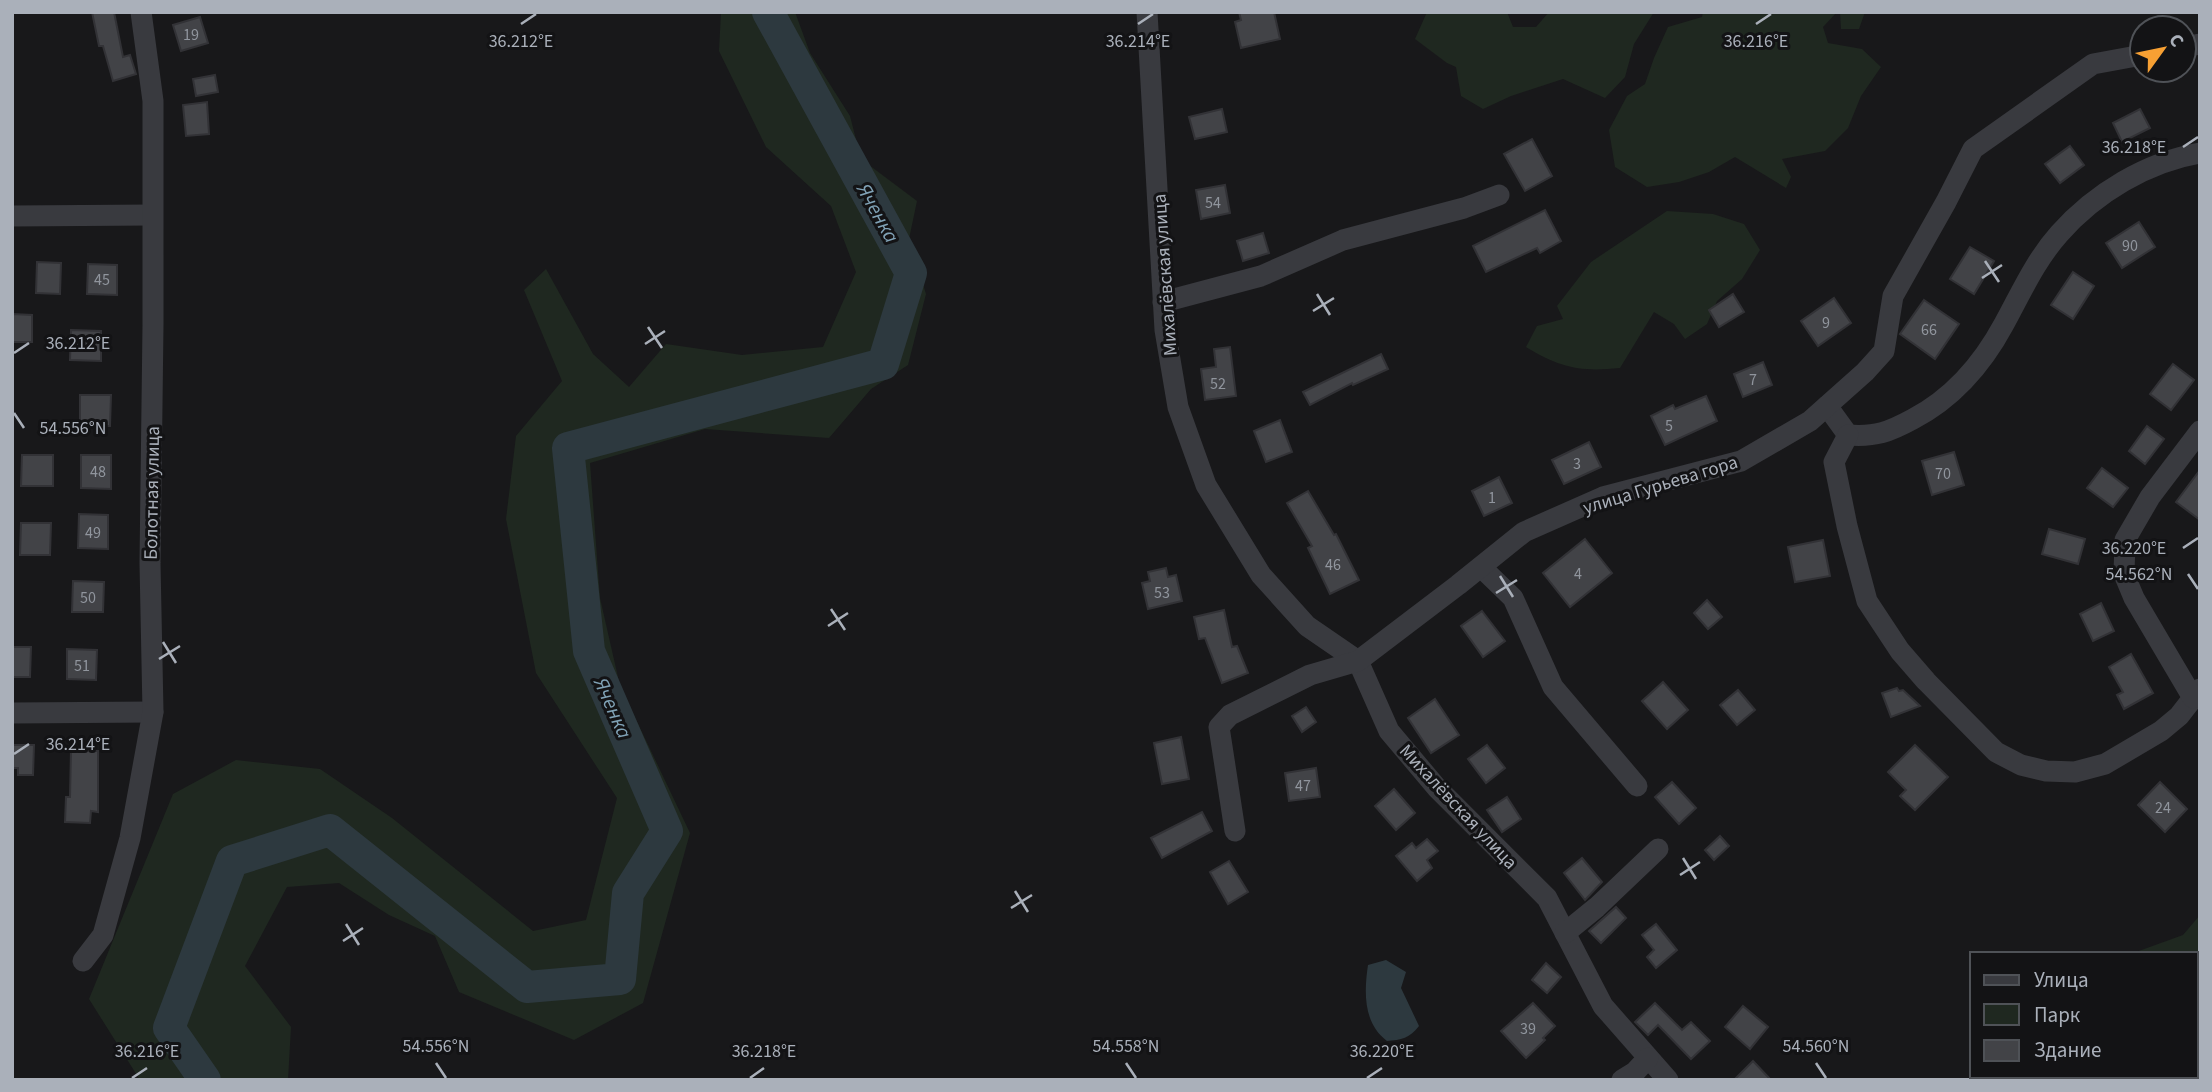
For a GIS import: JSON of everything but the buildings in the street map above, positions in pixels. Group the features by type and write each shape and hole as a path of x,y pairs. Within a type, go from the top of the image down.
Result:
{"street":[{"name":"Болотная улица","path":"83,961 103,935 107,923 130,838 153,712 150,563 153,101 141,12"},
{"name":"Михалёвская улица","path":"1147,12 1165,330 1178,407 1206,485 1261,575 1307,626 1357,661 1389,731 1437,788 1547,898 1603,1006 1668,1080"},
{"name":"улица Гурьева гора","path":"1357,661 1524,532 1603,497 1741,461 1810,421 1865,372 1884,351 1893,296 1973,149 2094,64 2128,58"},
{"path":"1848,435 1887,433 1928,411 1965,382 2002,328 2031,272 2059,233 2092,202 2132,177 2175,157 2200,153"},
{"path":"1163,302 1261,276 1343,240 1464,208 1499,195"},
{"path":"12,216 152,215"},
{"path":"1827,406 1848,435"},
{"path":"1848,435 1834,462 1847,526 1867,601 1900,651 1996,752 2021,765 2046,771 2075,772 2105,764 2161,731 2179,716 2196,694 2133,598 2124,574 2124,563 2125,540 2150,497 2200,430"},
{"path":"1481,567 1513,598 1553,687 1637,786"},
{"path":"1235,831 1219,727 1230,715 1310,675 1357,661"},
{"path":"12,713 153,712"},
{"path":"1565,933 1597,907 1658,849"},
{"path":"1622,1080 1648,1058"}],"green space":[{"path":"721,12 795,12 810,53 850,116 861,159 917,201 909,239 926,294 908,365 871,389 829,438 705,429 590,463 600,598 620,686 690,833 643,1003 574,1040 459,992 435,936 389,915 339,883 287,887 245,966 291,1027 288,1080 140,1080 89,999 173,794 236,760 320,769 392,818 533,931 586,920 617,798 536,673 506,519 516,436 562,381 524,290 546,269 593,354 629,387 666,344 742,355 823,347 856,272 831,206 766,147 719,51"},
{"path":"1427,12 1507,12 1513,27 1536,27 1549,12 1654,12 1634,44 1625,77 1605,98 1563,79 1511,96 1483,109 1461,96 1456,67 1415,39"},
{"path":"1703,12 1837,12 1823,27 1828,43 1862,49 1881,67 1861,96 1848,128 1825,151 1782,159 1791,177 1786,188 1735,157 1709,172 1679,182 1647,187 1615,167 1609,130 1627,96 1645,84 1668,27 1702,17"},
{"path":"1840,12 1865,12 1859,29 1841,29"},
{"path":"1667,211 1713,214 1744,224 1760,250 1742,279 1717,301 1707,324 1685,339 1674,324 1654,312 1620,368 1571,367 1550,360 1526,347 1537,326 1563,319 1557,306 1591,262"},
{"path":"2200,915 2200,1080 1993,1080 2198,1078 2198,952 2136,952 2183,935"}],"shaded area":[{"path":"1386,960 1406,972 1401,988 1419,1026 1405,1038 1387,1041 1373,1025 1366,996 1368,965"}],"waterway":[{"name":"Яченка","path":"205,1080 169,1028 232,861 330,830 527,987 620,979 628,893 667,831 589,651 568,448 883,364 911,273 768,12"}]}
